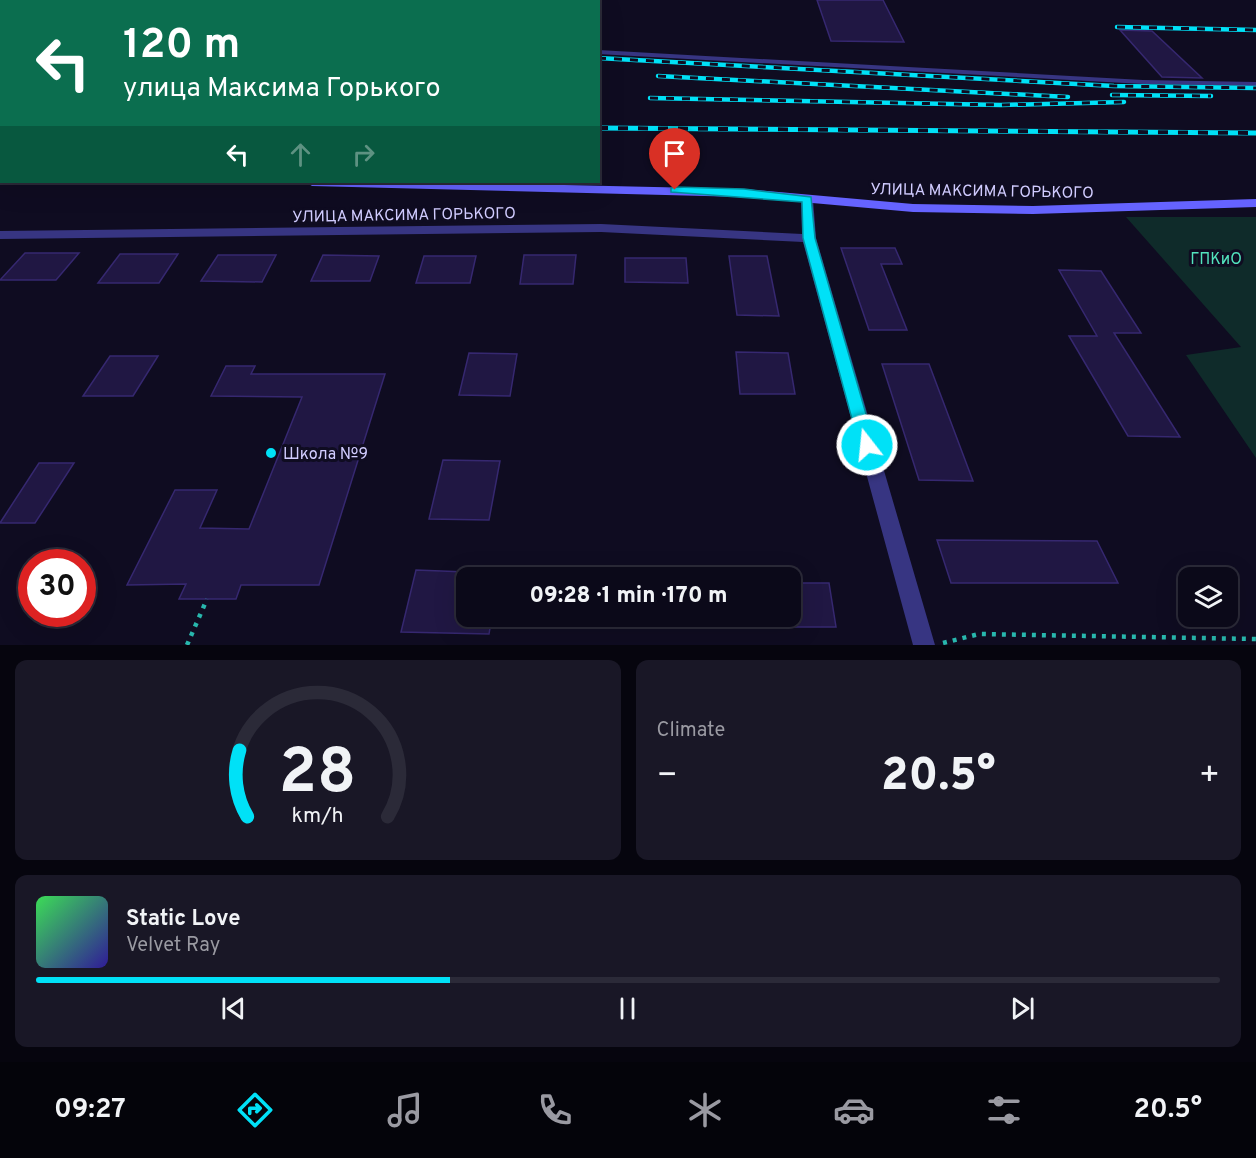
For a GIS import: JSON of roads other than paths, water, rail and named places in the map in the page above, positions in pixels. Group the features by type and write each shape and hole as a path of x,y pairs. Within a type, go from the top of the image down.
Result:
{"street":[{"name":"УЛИЦА МАКСИМА ГОРЬКОГО","path":"449,183 744,193 913,208 1033,210 1256,203"},
{"path":"807,199 809,238 924,645"},
{"name":"УЛИЦА МАКСИМА ГОРЬКОГО","path":"0,235 601,228 809,238"}],"lane":[{"path":"600,52 1143,82 1256,84"}],"railway":[{"path":"1117,27 1256,30"},
{"path":"600,58 1114,86 1256,88"},
{"path":"658,76 1068,97"},
{"path":"1112,95 1211,96"},
{"path":"650,98 1001,105 1124,102"},
{"path":"600,128 1256,133"}],"place":[{"name":"Школа №9","path":"271,453"}],"park label":[{"name":"ГПКиО","path":"1216,258"}]}
